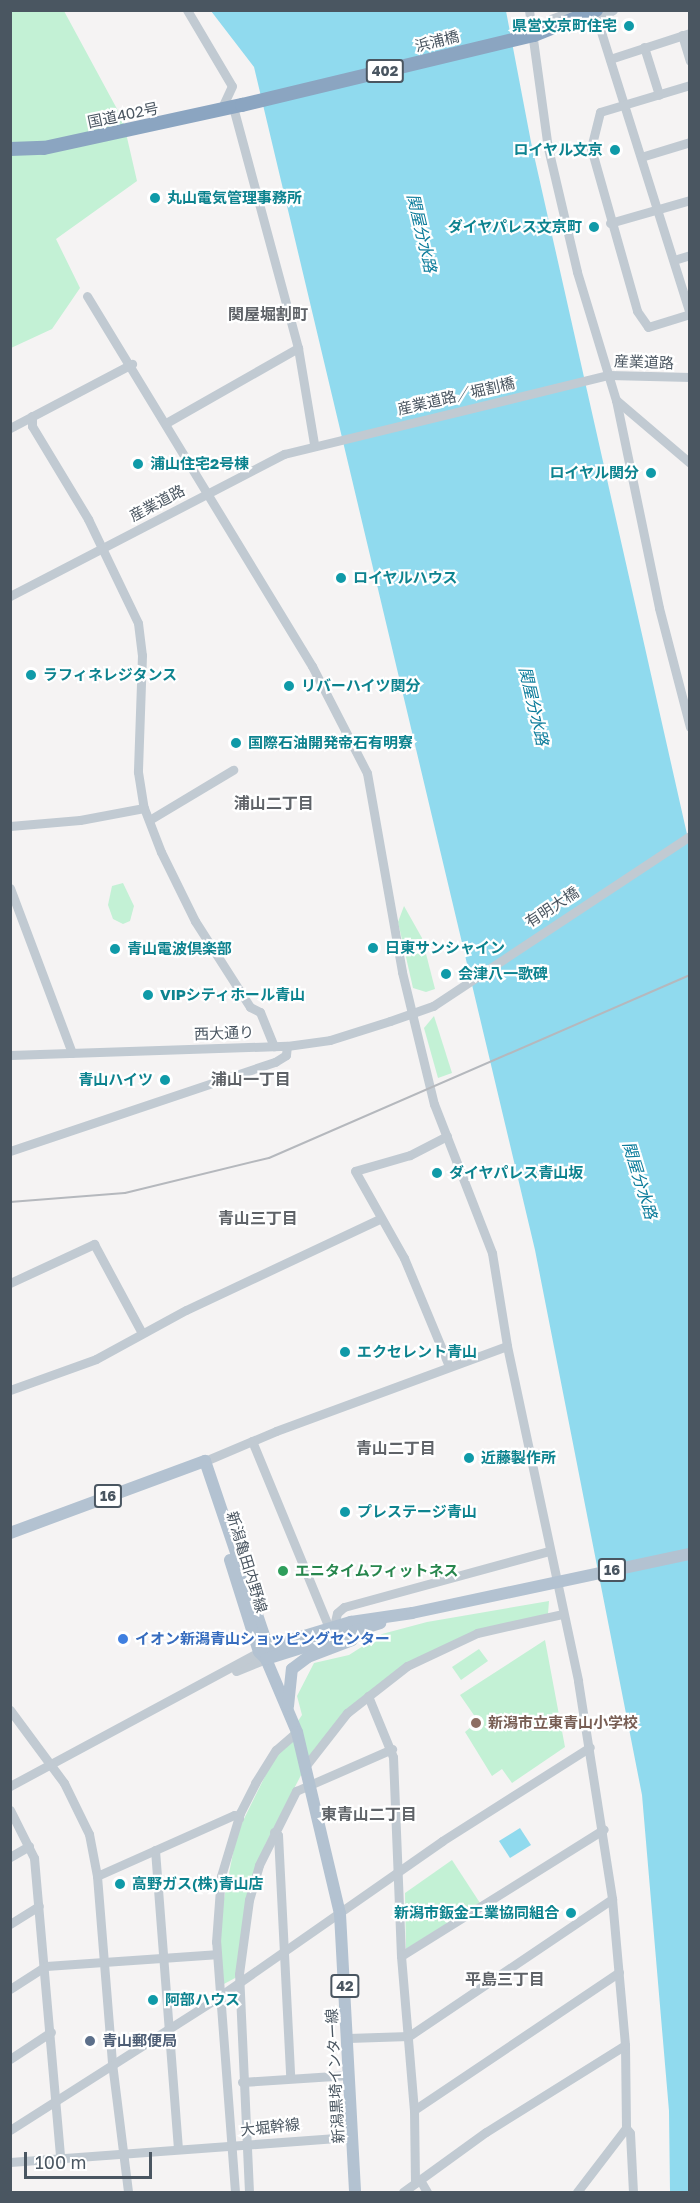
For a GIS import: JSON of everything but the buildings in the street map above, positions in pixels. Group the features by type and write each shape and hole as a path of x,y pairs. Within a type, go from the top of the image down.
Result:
{"highway":[{"name":"402","path":"531,35 596,10"},
{"name":"浜浦橋","path":"232,107 531,35"},
{"name":"国道402号","path":"10,149 44,148 232,107"}],"main road":[{"name":"16","path":"10,1533 202,1462"},
{"name":"新潟亀田内野線","path":"202,1462 264,1652"},
{"name":"16","path":"264,1652 332,1627 412,1613 690,1554"},
{"name":"16","path":"264,1652 379,1624 412,1613"},
{"path":"288,1715 292,1669 379,1624"},
{"name":"新潟黒埼インター線","path":"264,1652 288,1715 297,1732 340,1914 355,2193"}],"street":[{"path":"187,10 232,86 232,107 298,348 317,443"},
{"path":"529,10 548,148 577,272 616,400 659,608 690,727"},
{"path":"613,10 597,19 624,105 674,260 690,314 648,327 637,311 610,223 591,148 600,112 624,105 659,94 690,85"},
{"path":"551,19 572,11"},
{"path":"610,59 686,34 690,61"},
{"path":"644,48 659,94"},
{"path":"641,157 690,142"},
{"path":"610,223 690,200"},
{"path":"674,260 690,255"},
{"path":"87,296 132,364 312,666 367,773 402,972 434,1104 492,1253 507,1346 590,1748 604,1829 619,1972 625,2045 626,2128 577,2193"},
{"path":"166,423 298,348"},
{"path":"10,428 132,364"},
{"name":"産業道路","path":"598,378 609,375 690,377"},
{"name":"産業道路／堀割橋","path":"317,443 598,378"},
{"path":"616,400 690,463"},
{"path":"32,417 32,426 102,548 138,622 142,655 138,772 144,808 151,819 161,852 195,921 250,1007 260,1012 274,1046"},
{"name":"産業道路","path":"10,596 260,463 317,443"},
{"path":"151,819 232,770"},
{"path":"10,826 80,820 144,808"},
{"name":"有明大橋","path":"433,1006 690,836"},
{"path":"10,888 13,904 72,1053"},
{"name":"西大通り","path":"10,1055 287,1046 330,1040 433,1006"},
{"path":"10,1151 275,1062 286,1055 287,1046"},
{"path":"447,1136 410,1155 355,1171 379,1219 405,1258 449,1366"},
{"path":"10,1390 96,1359 142,1333 379,1219"},
{"path":"10,1283 93,1244 142,1333"},
{"path":"202,1462 449,1366 507,1346"},
{"path":"252,1441 332,1627"},
{"path":"332,1627 336,1612 344,1607 549,1551"},
{"path":"304,1768 331,1731 368,1696 407,1666 453,1642 503,1626 562,1614"},
{"path":"10,1786 264,1652"},
{"path":"368,1696 392,1749 401,1956 409,2036 417,2182 428,2193"},
{"path":"10,1710 64,1783 89,1834 97,1876 112,2063 128,2193"},
{"path":"235,2193 234,2146 216,1954 221,1876 239,1818 276,1750 297,1732"},
{"path":"10,2130 168,2026 220,1996 239,1980 398,1873 590,1748"},
{"path":"249,2193 239,1980 249,1900 274,1832 296,1791 308,1783 392,1749"},
{"path":"10,1810 29,1846 39,1906 60,2158"},
{"path":"97,1876 234,1815 239,1818"},
{"path":"401,1956 604,1829"},
{"path":"274,1832 278,1835 290,2076"},
{"path":"10,1857 29,1846"},
{"path":"155,1850 178,2148"},
{"path":"348,2038 409,2036 612,1899"},
{"path":"10,1924 39,1906"},
{"path":"10,1989 45,1966 216,1954"},
{"path":"414,2110 619,1972"},
{"path":"10,2059 51,2032"},
{"path":"403,2193 486,2132 625,2045"},
{"path":"242,2082 290,2076 349,2075"},
{"path":"626,2128 630,2133 633,2193"},
{"name":"大堀幹線","path":"10,2162 178,2148 234,2146 245,2143 353,2137"}],"green space":[{"path":"11,11 64,11 123,120 137,181 56,239 80,288 52,329 11,348"},
{"path":"123,883 134,906 130,921 123,924 113,919 108,905 112,886"},
{"path":"404,906 422,938 435,989 426,992 413,988 398,922"},
{"path":"434,1016 452,1073 438,1078 424,1028"},
{"path":"549,1601 548,1614 503,1625 407,1665 315,1748 265,1845 237,1977 222,1985 218,1929 237,1833 276,1754 302,1715 297,1696 314,1663 349,1655 382,1634 427,1622"},
{"path":"545,1640 565,1747 512,1783 502,1769 492,1776 465,1732 478,1721 460,1695"},
{"path":"479,1649 488,1661 461,1680 452,1667"},
{"path":"452,1860 480,1903 406,1949 405,1893"}],"water":[{"name":"関屋分水路","path":"211,11 506,11 531,142 689,843 689,2192 670,2192 669,2111 642,1795 535,1250 254,67"},
{"path":"520,1828 531,1845 510,1858 499,1841"}],"railway":[{"path":"10,1202 125,1193 269,1158 690,975"}],"place":[{"name":"県営文京町住宅","path":"629,26"},
{"name":"ロイヤル文京","path":"615,150"},
{"name":"丸山電気管理事務所","path":"155,198"},
{"name":"ダイヤパレス文京町","path":"594,227"},
{"name":"浦山住宅2号棟","path":"138,464"},
{"name":"ロイヤル関分","path":"651,473"},
{"name":"ロイヤルハウス","path":"341,578"},
{"name":"ラフィネレジタンス","path":"31,675"},
{"name":"リバーハイツ関分","path":"289,686"},
{"name":"国際石油開発帝石有明寮","path":"236,743"},
{"name":"日東サンシャイン","path":"373,948"},
{"name":"青山電波倶楽部","path":"115,949"},
{"name":"会津八一歌碑","path":"446,974"},
{"name":"VIPシティホール青山","path":"148,995"},
{"name":"青山ハイツ","path":"165,1080"},
{"name":"ダイヤパレス青山坂","path":"437,1173"},
{"name":"エクセレント青山","path":"345,1352"},
{"name":"近藤製作所","path":"469,1458"},
{"name":"プレステージ青山","path":"345,1512"},
{"name":"エニタイムフィットネス","path":"283,1571"},
{"name":"イオン新潟青山ショッピングセンター","path":"123,1639"},
{"name":"新潟市立東青山小学校","path":"476,1723"},
{"name":"高野ガス(株)青山店","path":"120,1884"},
{"name":"新潟市鈑金工業協同組合","path":"571,1913"},
{"name":"阿部ハウス","path":"153,2000"},
{"name":"青山郵便局","path":"90,2041"}],"district":[{"name":"関屋堀割町","path":"268,314"},
{"name":"浦山二丁目","path":"274,803"},
{"name":"浦山一丁目","path":"251,1079"},
{"name":"青山三丁目","path":"258,1218"},
{"name":"青山二丁目","path":"396,1448"},
{"name":"東青山二丁目","path":"369,1814"},
{"name":"平島三丁目","path":"505,1979"}]}
